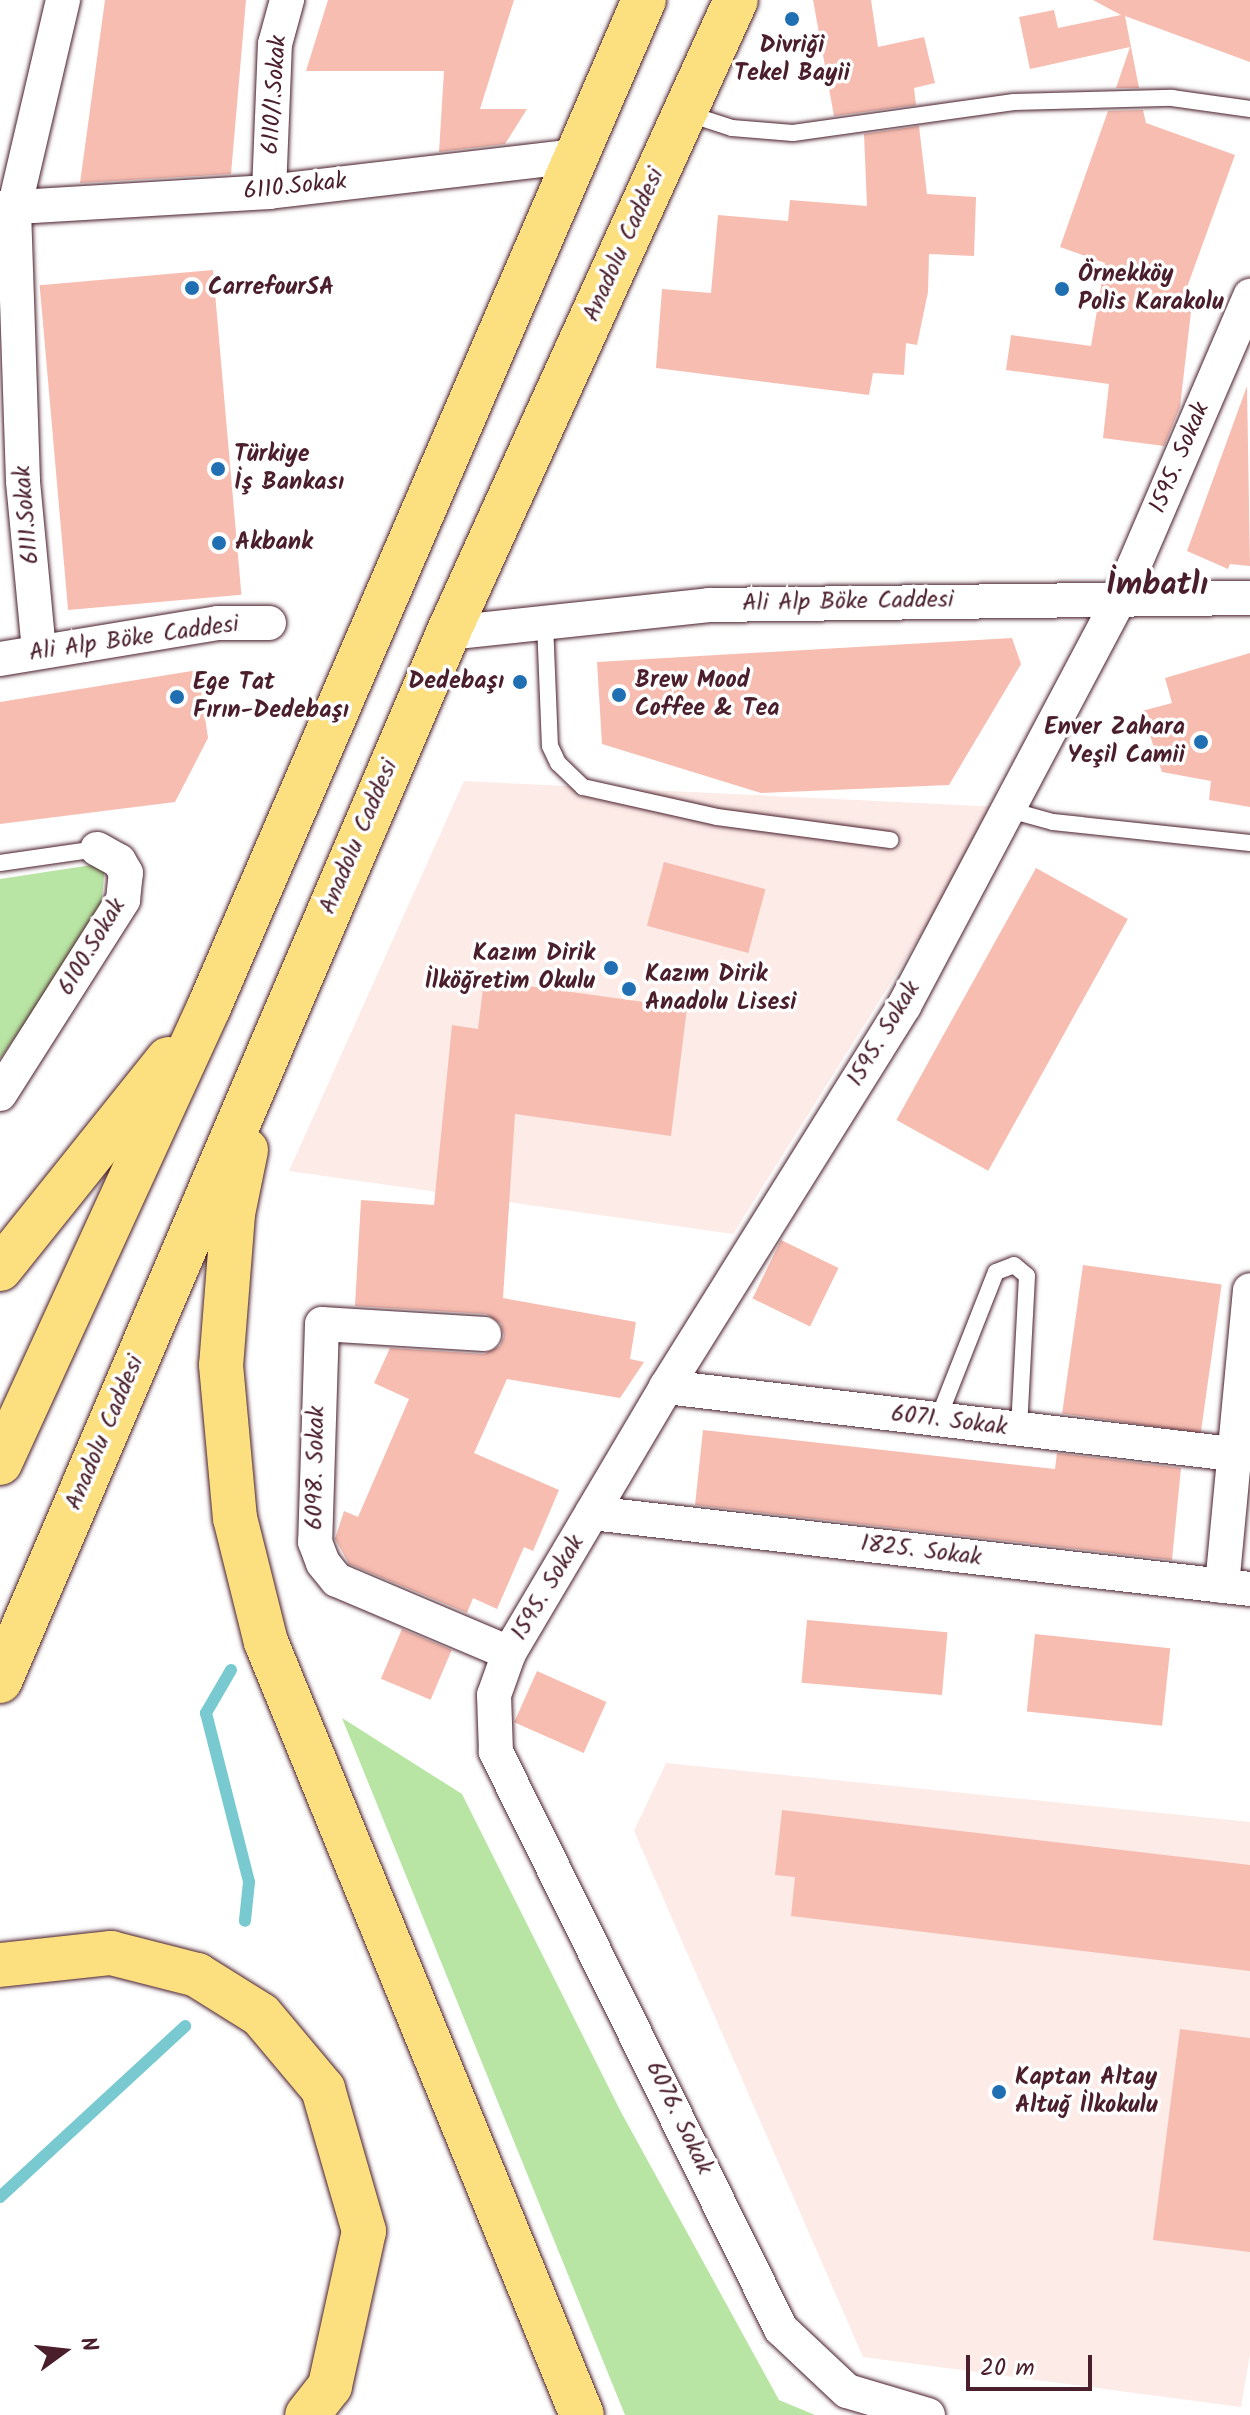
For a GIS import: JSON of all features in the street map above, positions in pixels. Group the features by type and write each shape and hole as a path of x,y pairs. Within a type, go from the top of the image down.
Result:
{"highway":[{"path":"0,1463 209,1007 644,0"},
{"name":"Anadolu Caddesi","path":"0,1681 266,1052 448,633 736,0"},
{"path":"0,1269 209,1007"},
{"path":"266,1052 233,1214 221,1365 235,1518 266,1642 582,2415"},
{"path":"0,1965 13,1960 111,1953 197,1975 261,2015 323,2089 364,2231 330,2386 307,2415"}],"street":[{"name":"6111.Sokak","path":"39,651 11,482 7,209 63,0"},
{"name":"6110/1.Sokak","path":"269,192 275,44 287,0"},
{"name":"6110.Sokak","path":"7,209 269,192 575,156"},
{"name":"1595. Sokak","path":"496,1752 494,1695 509,1653 666,1387 904,1006 1005,809 1121,596 1250,296"},
{"name":"Ali Alp Böke Caddesi","path":"448,633 709,605 1121,596 1250,598"},
{"name":"Ali Alp Böke Caddesi","path":"0,659 218,623 269,623"},
{"name":"6100.Sokak","path":"0,1094 123,900 126,873 109,852 97,849"},
{"path":"1236,1588 1232,1454 1250,1290"},
{"name":"6098. Sokak","path":"484,1334 322,1324 315,1542 323,1563 337,1580 509,1653"},
{"name":"6071. Sokak","path":"666,1387 1232,1454"},
{"name":"1825. Sokak","path":"592,1513 1236,1588"},
{"name":"6076. Sokak","path":"496,1752 781,2329 847,2391 928,2415"}],"lane":[{"path":"684,112 732,128 793,133 1014,102 1172,98 1250,109"},
{"path":"545,623 550,746 558,763 583,787 717,817 890,840"},
{"path":"1005,809 1053,822 1250,843"},
{"name":"6100.Sokak","path":"0,863 97,849"},
{"path":"938,1419 996,1272 1014,1265 1022,1269 1028,1285 1019,1429"}],"shaded area":[{"name":"Kazım Dirik Anadolu Lisesi","path":"464,781 1001,807 733,1234 289,1171"},
{"name":"Kaptan Altay Altuğ İlkokulu","path":"666,1763 1250,1822 1250,2354 1241,2407 863,2357 634,1831"}],"green space":[{"path":"105,863 101,912 0,1059 0,879"},
{"path":"342,1718 462,1794 621,2112 779,2400 815,2415 625,2415"}],"building":[{"path":"105,0 246,0 231,174 80,183"},
{"path":"328,0 514,0 480,109 527,109 505,144 439,152 444,71 306,71"},
{"path":"813,0 871,0 878,47 924,37 935,83 914,88 916,105 834,116"},
{"path":"1093,0 1250,0 1250,62 1125,16 1139,88 1116,88 1130,47 1030,69 1019,17 1054,10 1058,28 1121,15"},
{"path":"1143,110 1146,123 1235,155 1182,301 1192,303 1180,407 1164,446 1103,438 1109,384 1006,370 1011,335 1091,346 1105,263 1060,247 1108,111"},
{"path":"919,126 927,194 976,197 974,256 929,254 928,292 917,345 906,343 904,375 873,373 869,395 656,368 662,289 711,293 718,215 788,221 790,200 867,206 864,134"},
{"path":"213,270 241,595 68,610 40,285"},
{"path":"1247,386 1250,566 1230,564 1228,569 1187,551"},
{"path":"1012,638 1021,664 949,785 761,793 602,744 597,662"},
{"name":"Enver Zahara Yeşil Camii","path":"1250,653 1250,807 1209,800 1211,781 1162,772 1142,711 1172,703 1165,678"},
{"path":"198,670 208,738 175,802 0,824 0,702"},
{"path":"664,862 765,889 748,953 647,926"},
{"path":"1036,868 1128,919 988,1171 896,1120"},
{"path":"484,980 687,1008 671,1136 515,1114 503,1298 636,1322 630,1359 644,1362 620,1398 507,1379 474,1453 559,1490 533,1551 524,1547 497,1609 473,1598 467,1613 349,1564 335,1539 344,1511 358,1517 409,1399 374,1383 390,1348 484,1354 500,1346 504,1336 501,1324 486,1314 355,1306 361,1200 434,1205 452,1025 478,1029"},
{"path":"781,1240 839,1268 810,1326 753,1298"},
{"path":"1083,1265 1222,1284 1201,1433 1062,1414"},
{"path":"703,1430 1055,1469 1057,1453 1181,1468 1172,1560 695,1505"},
{"path":"807,1620 947,1632 942,1695 802,1683"},
{"path":"402,1629 452,1650 431,1700 381,1679"},
{"path":"1035,1634 1170,1648 1162,1726 1027,1712"},
{"path":"537,1671 606,1702 584,1753 514,1722"},
{"path":"782,1810 1250,1865 1250,1971 791,1916 795,1877 775,1875"},
{"path":"1180,2029 1250,2038 1250,2252 1153,2240"}],"waterway":[{"path":"231,1670 206,1713 249,1882 245,1921"},
{"path":"0,2197 185,2026"}],"place":[{"name":"Divriği Tekel Bayii","path":"792,19"},
{"name":"CarrefourSA","path":"192,288"},
{"name":"Örnekköy Polis Karakolu","path":"1062,289"},
{"name":"Türkiye İş Bankası","path":"218,469"},
{"name":"Akbank","path":"219,543"},
{"name":"Dedebaşı","path":"520,682"},
{"name":"Brew Mood Coffee & Tea","path":"619,695"},
{"name":"Ege Tat Fırın-Dedebaşı","path":"177,697"},
{"name":"Enver Zahara Yeşil Camii","path":"1201,742"},
{"name":"Kazım Dirik İlköğretim Okulu","path":"611,968"},
{"name":"Kazım Dirik Anadolu Lisesi","path":"629,989"},
{"name":"Kaptan Altay Altuğ İlkokulu","path":"999,2092"}],"district":[{"name":"İmbatlı","path":"1157,586"}]}
